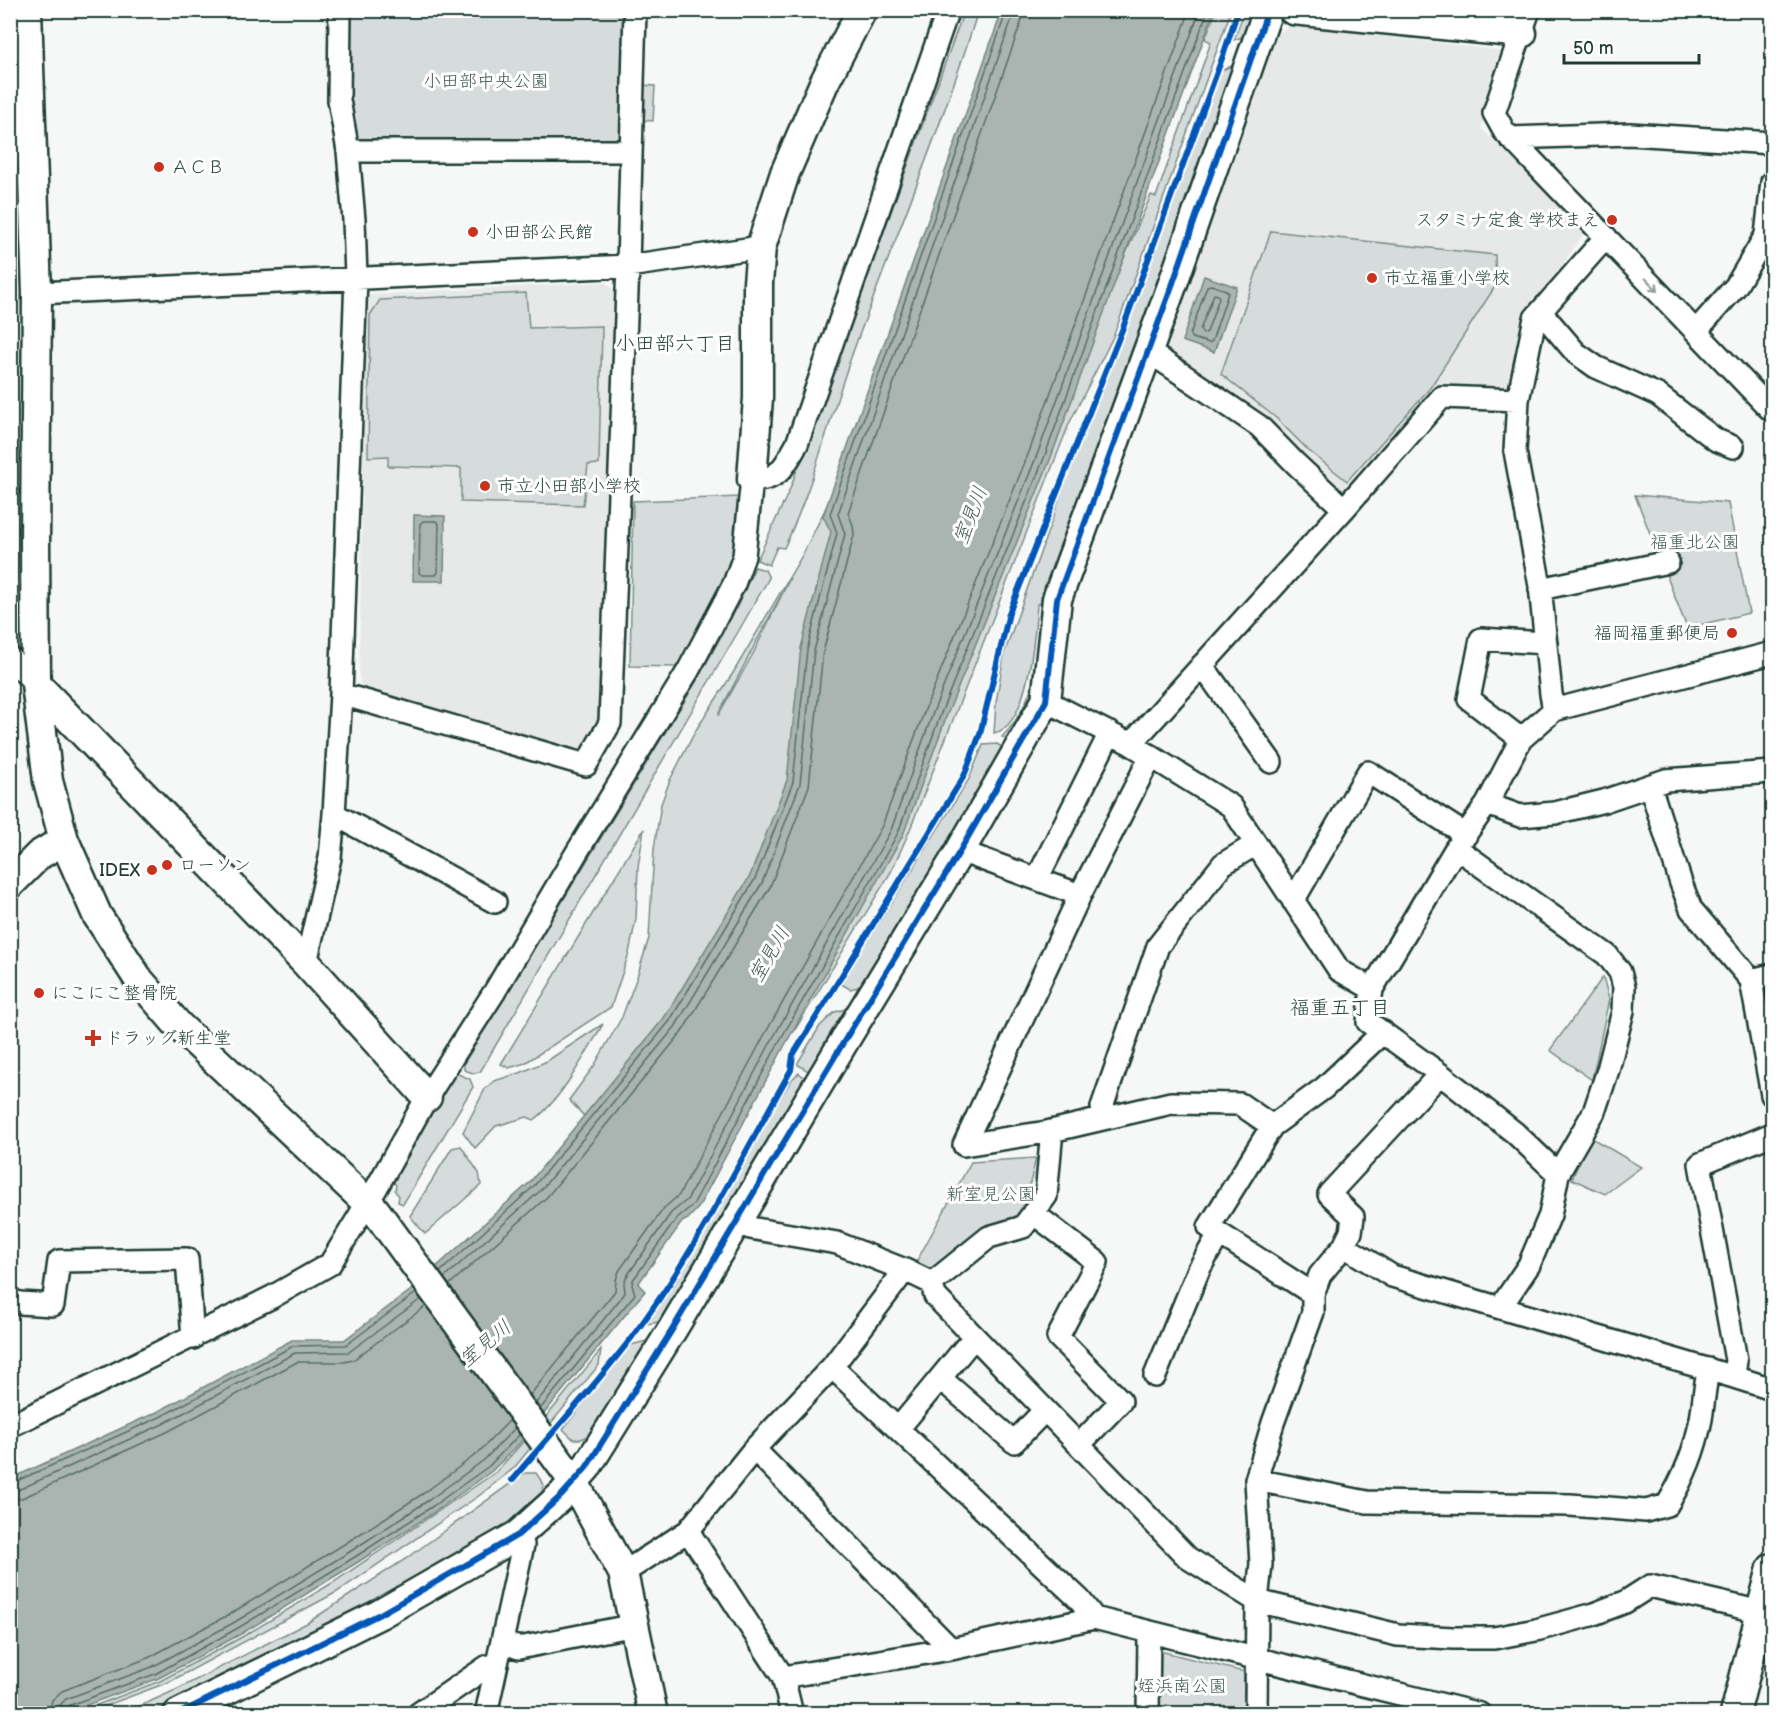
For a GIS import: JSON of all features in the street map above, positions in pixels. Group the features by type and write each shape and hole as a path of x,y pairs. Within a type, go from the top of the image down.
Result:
{"street":[{"path":"27,10 37,293 36,684 48,781 64,840 97,915 139,980 178,1025 371,1207 574,1482 623,1573 636,1625 653,1713"},
{"path":"306,963 330,858 334,814 341,694 356,277 348,151 339,100 340,10"},
{"path":"341,694 586,765 610,723 635,10"},
{"path":"10,1426 193,1338 330,1264 354,1226 371,1207 377,1187 427,1097 495,991 688,671 734,584 744,555 752,480 758,398 760,247 789,163 824,83 862,10"},
{"path":"752,480 764,481 783,469 797,444 948,10"},
{"path":"178,1713 380,1614 518,1535 562,1495 586,1468 960,851 1046,701 1057,599 1268,10"},
{"path":"1293,10 1525,22 1494,113 1504,131 1773,411"},
{"path":"1510,138 1630,134 1773,143"},
{"path":"348,151 630,151"},
{"path":"1695,331 1736,286 1766,236 1773,182"},
{"path":"1554,710 1540,589 1515,451 1518,400 1535,318 1609,240"},
{"path":"37,293 627,266 760,247"},
{"path":"1541,312 1576,353 1596,367 1658,394 1716,440 1732,447"},
{"path":"1147,353 1259,426 1344,509"},
{"path":"1131,744 1442,397 1518,400"},
{"path":"1540,589 1668,562"},
{"path":"1521,739 1469,699 1481,639 1545,643"},
{"path":"1558,1174 1515,1134 1440,1074 1368,1022 1372,989 1461,842 1487,804 1521,739 1554,710 1773,653"},
{"path":"10,658 306,963 427,1097"},
{"path":"1202,665 1271,762"},
{"path":"1046,701 1131,744 1231,806 1339,970 1372,989"},
{"path":"1036,879 1110,733"},
{"path":"1151,756 1080,895 964,1145 1047,1132 1171,1103 1240,1104 1272,1126"},
{"path":"1293,901 1368,772 1607,955 1620,972 1624,987 1623,1011 1608,1070 1594,1112 1558,1174 1550,1215 1529,1265 1500,1308"},
{"path":"1487,804 1520,816 1555,813 1666,780 1773,772"},
{"path":"1650,786 1691,909 1751,980 1773,1095"},
{"path":"334,814 495,902"},
{"path":"10,884 39,855 64,840"},
{"path":"1105,1118 1102,1107 1158,946 1223,864 1256,844"},
{"path":"960,851 1080,895"},
{"path":"1751,980 1773,975"},
{"path":"1313,1294 1209,1227 1272,1126 1324,1088 1383,1032"},
{"path":"1256,1713 1257,1601 1261,1564 1256,1480 1273,1423 1313,1312 1313,1294 1320,1275 1344,1246 1351,1232 1353,1217 1329,1194 1440,1074"},
{"path":"932,1283 989,1237 1023,1227 1046,1196 1051,1141 1047,1132"},
{"path":"1734,1377 1736,1360 1700,1164 1773,1134"},
{"path":"1033,1213 1097,1262 1058,1337 1121,1401 1079,1445"},
{"path":"737,1219 750,1228 837,1244 932,1283"},
{"path":"1155,1376 1199,1269 1219,1234"},
{"path":"1344,1246 1392,1276 1773,1389"},
{"path":"10,1300 20,1303 53,1305 59,1261 187,1259 193,1338"},
{"path":"623,1573 688,1531 754,1449 832,1367 905,1270"},
{"path":"932,1283 935,1296 1188,1558 1257,1601 1398,1635 1453,1638 1494,1638 1536,1630 1591,1615 1624,1602 1650,1586 1761,1612"},
{"path":"898,1429 974,1337"},
{"path":"832,1367 1080,1600 1094,1618"},
{"path":"1256,1480 1367,1502 1570,1505 1646,1511 1667,1505 1691,1462 1709,1369"},
{"path":"940,1378 1014,1442 1046,1410"},
{"path":"754,1449 951,1649"},
{"path":"688,1531 783,1677 792,1713"},
{"path":"486,1713 523,1545 518,1535"},
{"path":"1735,1713 1773,1568"},
{"path":"783,1677 951,1649 1094,1618 1480,1713"},
{"path":"502,1642 519,1648 636,1625"},
{"path":"1148,1713 1149,1632"},
{"path":"418,1713 488,1666 496,1668"}],"shaded area":[{"name":"市立福重小学校","path":"1290,25 1497,50 1502,56 1481,128 1585,232 1520,325 1505,392 1438,389 1344,493 1167,349 1275,36"},
{"name":"市立小田部小学校","path":"605,282 614,290 601,719 583,751 362,693 359,677 366,295"}],"green space":[{"name":"小田部中央公園","path":"340,11 633,11 630,151 348,151"},
{"path":"964,11 978,11 950,94 857,341 805,497 784,548 777,547 769,565 757,560 790,489"},
{"path":"1216,11 1231,11 1114,335 1069,424 909,832 891,872 793,1033 1151,195 1156,197 1211,42 1205,39"},
{"path":"1244,11 1261,11 1253,33 1234,40"},
{"path":"1243,61 1046,603 1037,604 1032,656 1022,697 1015,714 1006,727 994,733 1004,654 1063,489 1138,298 1209,95 1220,71"},
{"path":"643,85 655,86 653,121 641,120"},
{"path":"1271,231 1495,255 1496,285 1430,388 1347,481 1309,451 1276,418 1221,374"},
{"path":"526,293 529,328 602,326 599,464 588,465 583,505 461,502 461,468 388,466 388,456 368,457 370,315 380,300"},
{"path":"848,463 793,778 757,879 668,1026 644,1045 584,1116 569,1100 594,1066 622,1017 649,938 654,849 661,804 670,780 696,730 733,673 803,554","holes":["790,578 753,654 719,714"]},
{"name":"福重北公園","path":"1635,495 1728,503 1749,613 1687,628"},
{"path":"741,497 731,569 677,667 630,666 633,501"},
{"path":"755,567 765,570 769,578 738,632 480,1072 473,1073 464,1070 464,1063 697,680 737,607"},
{"path":"1043,613 1034,700 1014,741 1002,737 1024,706 1034,679"},
{"path":"997,744 1005,749 863,986 850,989 841,984 969,779 983,745"},
{"path":"644,829 638,867 636,919 629,953 611,1007 525,1063 509,1068 501,1064"},
{"path":"1603,977 1609,999 1592,1080 1550,1050"},
{"path":"856,1006 815,1069 808,1071 797,1064 820,1026 835,1012"},
{"path":"603,1024 572,1075 544,1111 534,1120 527,1117 496,1126 475,1148 463,1132 485,1089 494,1081 547,1061"},
{"path":"456,1073 470,1079 473,1087 403,1204 398,1202 396,1185 390,1179"},
{"path":"799,1073 809,1081 666,1321 646,1324 678,1279 690,1254 704,1235 708,1220 753,1142 792,1079"},
{"path":"1590,1137 1641,1167 1605,1194 1572,1179"},
{"path":"461,1146 479,1173 481,1185 425,1234 410,1216 452,1148"},
{"name":"新室見公園","path":"1036,1158 1021,1220 934,1274 914,1266 971,1162"},
{"path":"655,1339 598,1429 582,1439 573,1439 563,1429 631,1345"},
{"path":"601,1350 599,1365 514,1468 480,1495 337,1592 169,1682 86,1713 73,1714 160,1681 242,1637 334,1582 496,1472 551,1411"},
{"path":"525,1473 536,1473 544,1485 541,1498 503,1528 393,1592 219,1681 150,1713 122,1714 178,1689 307,1623 407,1558"},
{"name":"姪浜南公園","path":"1152,1649 1244,1672 1244,1713 1152,1714"}],"water":[{"name":"室見川","path":"1002,11 1214,11 1050,460 947,715 903,835 785,1045 698,1208 682,1222 638,1284 645,1291 518,1445 492,1471 358,1562 241,1634 157,1679 65,1713 11,1713 10,1479 157,1412 292,1340 344,1340 411,1290 530,1182 664,1018 750,876 787,780 801,648 831,532 823,516"},
{"path":"1204,276 1237,287 1214,352 1182,341"},
{"path":"414,515 445,516 444,581 413,581"}],"cycle path":[{"path":"512,1480 618,1355 676,1273 697,1240 791,1070 793,1055 964,776 980,734 1009,613 1124,325 1238,10"},
{"path":"178,1714 380,1614 518,1535 562,1495 586,1468 672,1330 960,851 1046,701 1057,599 1173,283 1268,10"}],"place":[{"name":"ＡＣＢ","path":"159,167"},
{"name":"スタミナ定食 学校まえ","path":"1612,220"},
{"name":"小田部公民館","path":"473,232"},
{"name":"市立福重小学校","path":"1372,278"},
{"name":"市立小田部小学校","path":"485,486"},
{"name":"福岡福重郵便局","path":"1732,633"},
{"name":"ローソン","path":"167,865"},
{"name":"IDEX","path":"152,870"},
{"name":"にこにこ整骨院","path":"39,993"},
{"name":"ドラッグ新生堂","path":"93,1038"}],"district":[{"name":"小田部六丁目","path":"675,343"},
{"name":"福重五丁目","path":"1340,1007"}]}
